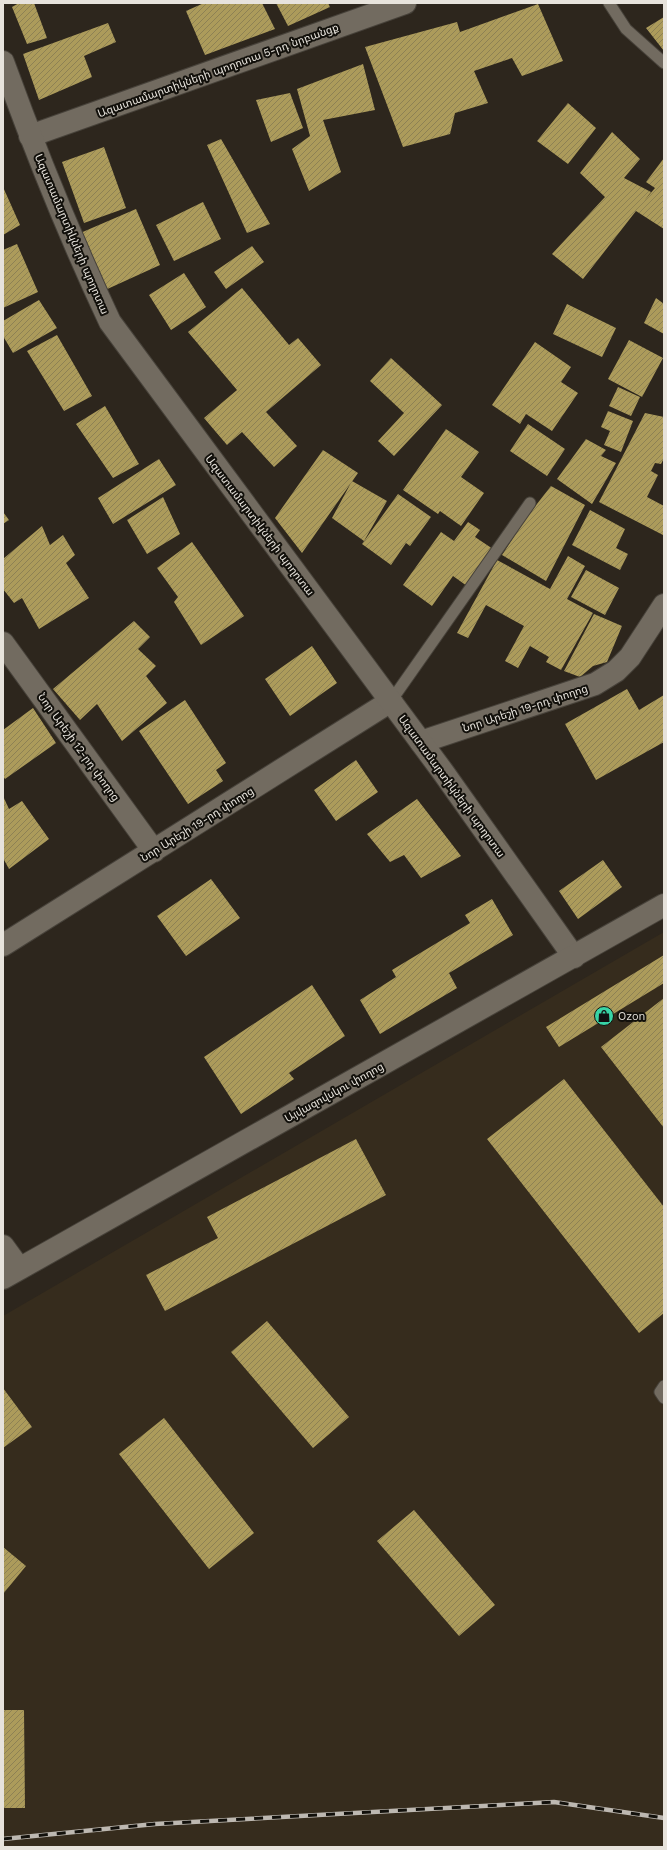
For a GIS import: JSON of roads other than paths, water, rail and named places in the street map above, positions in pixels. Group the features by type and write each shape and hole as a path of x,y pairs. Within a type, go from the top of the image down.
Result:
{"street":[{"name":"Ազատամարտիկների պողոտա 5-րդ նրբանցք","path":"30,136 405,3"},
{"name":"Ազատամարտիկների պողոտա","path":"3,62 30,136 80,258 110,322 421,742 574,957"},
{"name":"Նոր Արեշի 19-րդ փողոց","path":"421,742 595,684 616,671 630,656 664,605"},
{"name":"Նոր Արեշի 12-րդ փողոց","path":"3,643 154,851"},
{"name":"Նոր Արեշի 19-րդ փողոց","path":"3,945 391,701"},
{"name":"Այվազովսկու փողոց","path":"11,1273 664,905"},
{"path":"3,1246 11,1273"}],"lane":[{"path":"609,3 626,29 664,63"},
{"path":"391,701 530,504"},
{"path":"664,1386 660,1392 664,1398"}],"railway":[{"path":"3,1839 155,1824 554,1802 664,1818"}],"place":[{"name":"Ozon","path":"604,1016"}]}
